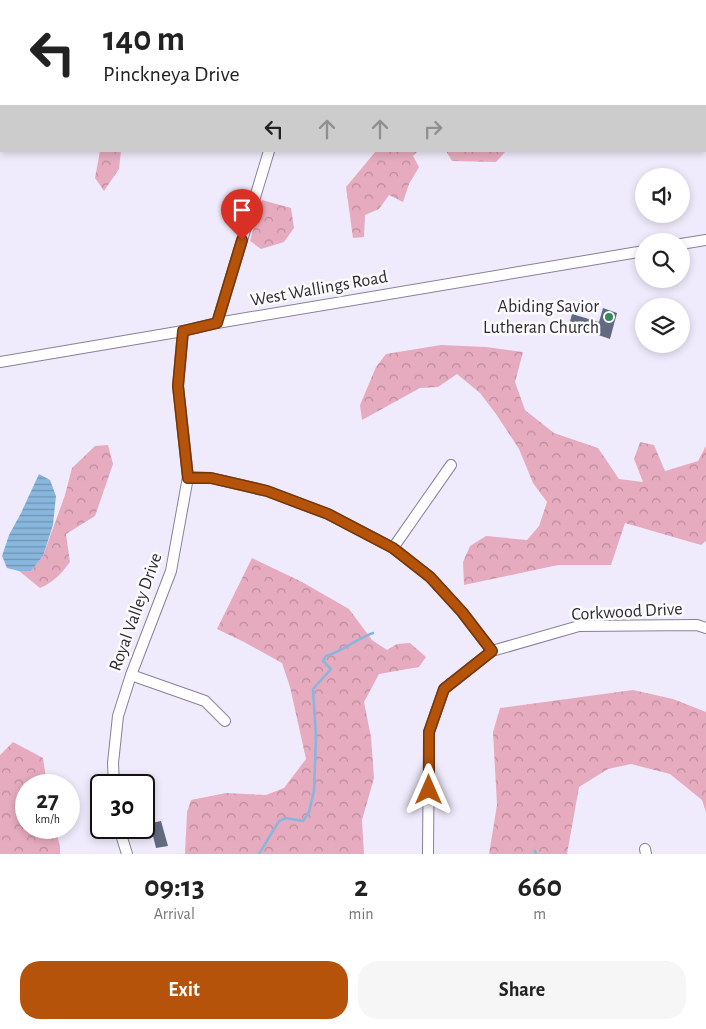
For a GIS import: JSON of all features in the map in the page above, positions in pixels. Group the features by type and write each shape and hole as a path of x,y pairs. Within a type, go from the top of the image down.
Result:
{"street":[{"path":"217,323 269,152"},
{"path":"690,243 706,240"},
{"name":"West Wallings Road","path":"0,362 183,331 217,323 635,253"},
{"name":"Royal Valley Drive","path":"114,774 118,716 131,675 171,571 188,478 178,386 183,331"},
{"path":"393,548 451,465"},
{"path":"188,478 211,478 267,491 328,514 393,548 430,577 462,612 492,651 444,689 429,732 428,854"},
{"name":"Corkwood Drive","path":"492,651 579,626 697,625 706,628"},
{"path":"131,675 205,701 225,721"},
{"path":"122,839 127,854"}],"green space":[{"path":"100,152 121,152 119,169 104,191 95,178"},
{"path":"375,152 417,152 413,156 419,167 409,184 403,202 389,195 379,209 365,215 364,237 353,238 346,187"},
{"path":"447,152 505,152 496,162 452,161"},
{"path":"262,200 291,208 294,228 284,242 261,249 250,241"},
{"path":"441,345 486,347 523,352 515,382 525,410 554,433 598,448 619,479 643,482 634,459 640,442 654,445 665,471 698,461 706,446 706,541 701,545 625,523 611,565 558,565 464,585 463,562 470,546 486,536 527,540 539,526 547,502 533,483 519,449 496,414 480,393 457,374 438,387 420,388 362,420 360,405 376,367 386,354"},
{"path":"108,445 113,464 95,516 66,534 70,562 57,577 40,588 19,571 31,571 43,556 65,495 72,468 95,446"},
{"path":"252,558 302,582 349,609 372,640 387,650 397,644 410,643 426,657 419,667 379,674 364,702 371,737 374,778 362,820 364,854 185,854 187,812 191,800 226,793 266,795 284,788 306,759 290,687 282,663 217,629"},
{"path":"633,690 673,699 706,712 706,812 702,800 670,774 631,764 608,769 579,787 567,854 489,854 497,805 493,732 500,708"},
{"path":"13,742 43,758 45,774 15,774 15,839 58,839 60,854 0,854 0,755"}],"water":[{"path":"39,474 50,480 56,496 53,525 43,556 31,571 7,568 2,556 9,535"}],"building":[{"path":"603,308 617,313 610,339 569,325 572,314 599,322"},
{"path":"161,821 168,846 156,848 154,839 155,822"}],"waterway":[{"path":"259,854 279,821 286,818 303,821 309,812 314,791 316,737 313,689 331,669 323,661 326,656 373,633"}],"place":[{"name":"Abiding Savior Lutheran Church","path":"609,317"}],"route":[{"path":"242,240 217,323 193,327 183,331 178,386 188,478 211,478 267,491 328,514 393,548 430,577 462,612 492,651 444,689 429,732 429,790"}]}
